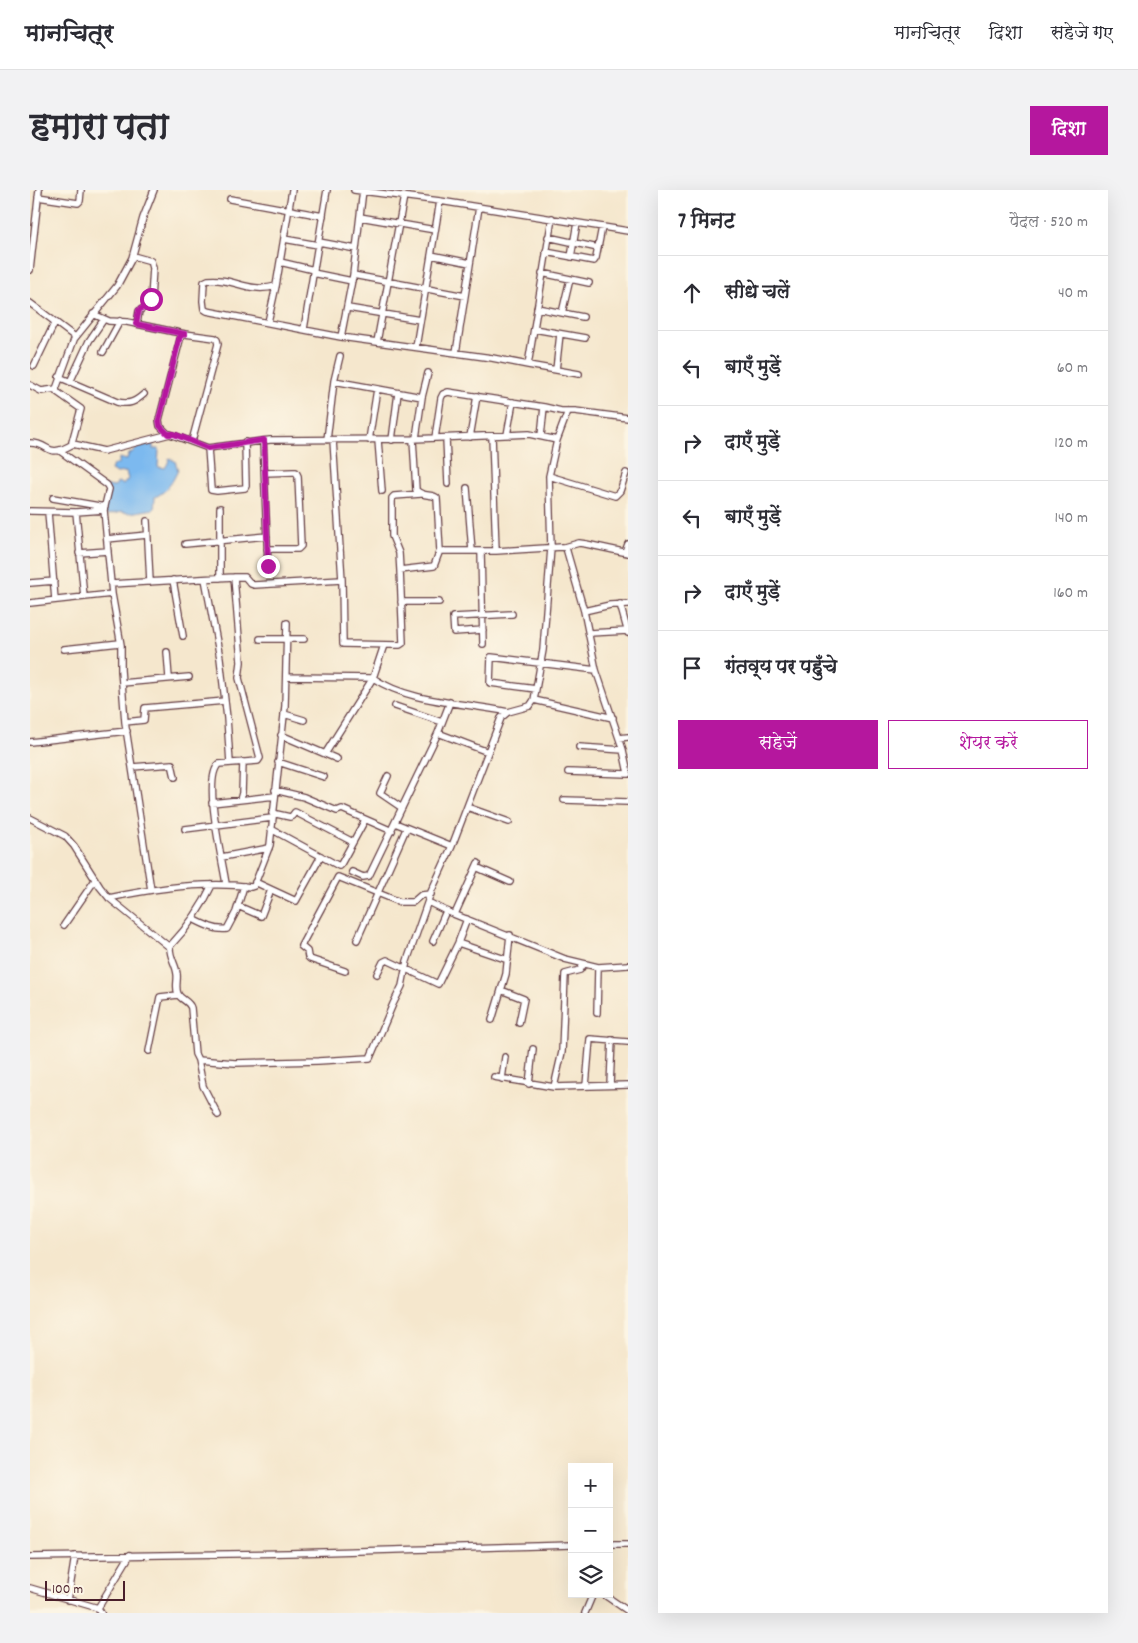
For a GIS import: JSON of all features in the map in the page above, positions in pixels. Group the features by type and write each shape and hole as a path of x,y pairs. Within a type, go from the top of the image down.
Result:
{"street":[{"path":"30,270 39,190"},
{"path":"38,197 78,203 81,190"},
{"path":"56,389 75,338 117,286 132,256 143,218 154,190"},
{"path":"268,322 292,190"},
{"path":"304,329 327,190"},
{"path":"354,190 440,201 628,231"},
{"path":"341,336 353,278 363,191"},
{"path":"377,342 404,196"},
{"path":"230,199 323,216"},
{"path":"416,347 440,201"},
{"path":"456,353 479,207"},
{"path":"360,216 435,230"},
{"path":"528,365 552,218"},
{"path":"571,257 578,223"},
{"path":"546,252 594,261 602,227"},
{"path":"548,236 598,248"},
{"path":"284,239 356,249"},
{"path":"431,255 470,263"},
{"path":"132,256 153,263 151,299 148,305 139,310 136,324"},
{"path":"280,262 314,272 388,281 465,296"},
{"path":"542,273 589,283"},
{"path":"276,286 256,289 230,282 212,279 205,280 204,309 341,336 492,358 579,374"},
{"path":"562,313 570,279"},
{"path":"30,303 75,338"},
{"path":"348,308 420,320"},
{"path":"536,308 583,317"},
{"path":"93,314 109,321 120,321 215,338 218,342 192,441"},
{"path":"70,382 89,341 104,319"},
{"path":"103,352 120,321"},
{"path":"34,366 55,322"},
{"path":"534,329 585,338"},
{"path":"168,434 160,426 159,420 180,336 185,334"},
{"path":"556,370 560,334"},
{"path":"340,356 334,381 330,440 342,580 343,644 400,645 403,643 399,553 392,536 392,498 394,496 421,494 434,496 437,498 440,550 434,566 400,570"},
{"path":"421,494 416,487 415,439 428,373"},
{"path":"60,377 125,404 137,400 144,394"},
{"path":"334,381 422,397"},
{"path":"30,385 41,391 56,389"},
{"path":"56,389 57,392 81,409 73,444"},
{"path":"369,440 377,389"},
{"path":"435,438 443,394 448,392 561,411 628,418"},
{"path":"392,440 398,393"},
{"path":"470,437 477,396"},
{"path":"507,435 513,402"},
{"path":"541,436 544,407"},
{"path":"286,677 373,678 403,692 450,702 508,712 530,706 534,700 542,663 551,548 549,476 557,440 568,411"},
{"path":"30,443 35,443 51,451 60,451 73,444 104,451 168,434 174,434 208,448 264,440 392,440 529,434 557,440"},
{"path":"492,436 496,551"},
{"path":"446,438 448,484"},
{"path":"264,440 268,566"},
{"path":"378,440 382,491"},
{"path":"208,448 211,490 245,488 245,442"},
{"path":"60,451 108,487 109,493 105,509 107,539 112,594 120,643 125,722 150,890"},
{"path":"549,476 615,496 620,491 627,471"},
{"path":"265,473 296,472 298,476 301,546 298,549 267,549"},
{"path":"467,488 472,551"},
{"path":"53,498 105,509"},
{"path":"220,508 220,578"},
{"path":"30,511 76,512 105,509"},
{"path":"48,512 55,600"},
{"path":"76,512 84,597"},
{"path":"147,521 150,582"},
{"path":"107,539 148,535"},
{"path":"185,544 267,536"},
{"path":"440,550 496,551 565,547 579,543 626,553 628,544"},
{"path":"565,547 584,610 596,670 623,750 628,773 568,772"},
{"path":"79,553 108,551"},
{"path":"481,551 483,644"},
{"path":"111,584 234,577 245,577 254,585 342,580"},
{"path":"226,884 212,803 211,786 213,771 219,764 258,760 260,758 239,678 241,662 234,577"},
{"path":"205,578 220,658 230,763"},
{"path":"30,583 54,580"},
{"path":"173,580 183,636"},
{"path":"30,603 112,594"},
{"path":"402,602 439,602"},
{"path":"589,633 628,632 620,604"},
{"path":"584,610 628,604"},
{"path":"483,630 454,632 452,618 512,614"},
{"path":"109,898 150,890 212,885 226,884 252,887 269,848 284,714 287,622"},
{"path":"260,640 304,639"},
{"path":"64,649 120,643"},
{"path":"325,754 373,678 384,645"},
{"path":"167,652 169,678"},
{"path":"536,689 490,683 491,658 494,656 596,670"},
{"path":"122,684 189,677"},
{"path":"534,700 613,718"},
{"path":"125,722 144,720 145,708 225,702"},
{"path":"352,872 368,877 438,734 450,702"},
{"path":"395,706 442,722"},
{"path":"198,1060 235,1063 369,1058 392,1004 402,986 407,961 428,902 452,846 501,718 508,712"},
{"path":"284,714 304,720"},
{"path":"30,742 127,731"},
{"path":"438,734 488,752"},
{"path":"281,735 337,759"},
{"path":"619,738 628,737"},
{"path":"579,747 623,750"},
{"path":"240,800 243,785 243,762"},
{"path":"278,762 324,777"},
{"path":"132,767 172,764 175,777"},
{"path":"388,776 380,793 402,808"},
{"path":"275,790 304,797 337,811 342,809 392,830"},
{"path":"212,803 275,796"},
{"path":"564,800 628,802"},
{"path":"467,807 509,822"},
{"path":"185,829 217,826 272,816 290,817 297,812 353,842"},
{"path":"30,818 65,836 109,898 170,946"},
{"path":"271,829 340,866 365,820"},
{"path":"395,823 452,846"},
{"path":"357,940 406,828"},
{"path":"222,857 269,848"},
{"path":"255,882 294,901 297,900 321,856"},
{"path":"455,914 477,865 510,882"},
{"path":"345,971 310,959 307,950 301,946 338,877 406,903 413,902 420,895 431,894"},
{"path":"64,925 96,880"},
{"path":"178,995 177,973 170,955 170,946 193,919 212,885"},
{"path":"193,919 225,930 229,928 244,886"},
{"path":"238,906 261,916 272,890"},
{"path":"428,902 565,959 598,967 628,965"},
{"path":"433,941 446,911"},
{"path":"377,974 385,960 389,960 438,984 458,943 467,919"},
{"path":"492,1020 505,978 510,935"},
{"path":"458,943 508,960"},
{"path":"554,1087 562,1052 565,974 580,970 584,964"},
{"path":"597,1013 598,967"},
{"path":"501,990 524,1000 519,1023"},
{"path":"149,1051 160,997 178,995 190,1004 195,1054 203,1086 218,1115"},
{"path":"586,1086 590,1040 628,1042"},
{"path":"610,1085 612,1040"},
{"path":"529,1084 533,1049"},
{"path":"502,1079 505,1057"},
{"path":"494,1077 554,1087 628,1085"},
{"path":"613,1544 628,1544"},
{"path":"30,1557 289,1553 568,1545"},
{"path":"30,1588 99,1612 130,1555"},
{"path":"68,1600 75,1556"},
{"path":"584,1613 591,1598"},
{"path":"610,1598 628,1611"}],"water":[{"path":"153,443 153,449 159,449 158,467 165,468 169,458 175,461 178,470 172,482 155,497 154,509 104,514 107,492 103,485 114,487 118,482 123,485 128,479 126,472 117,473 111,470 113,465 119,463 119,458 127,460 128,455 139,447"}],"route":[{"path":"151,299 148,305 139,310 136,324 185,334 180,336 159,420 160,426 168,434 174,434 208,448 264,440 268,566"}]}
